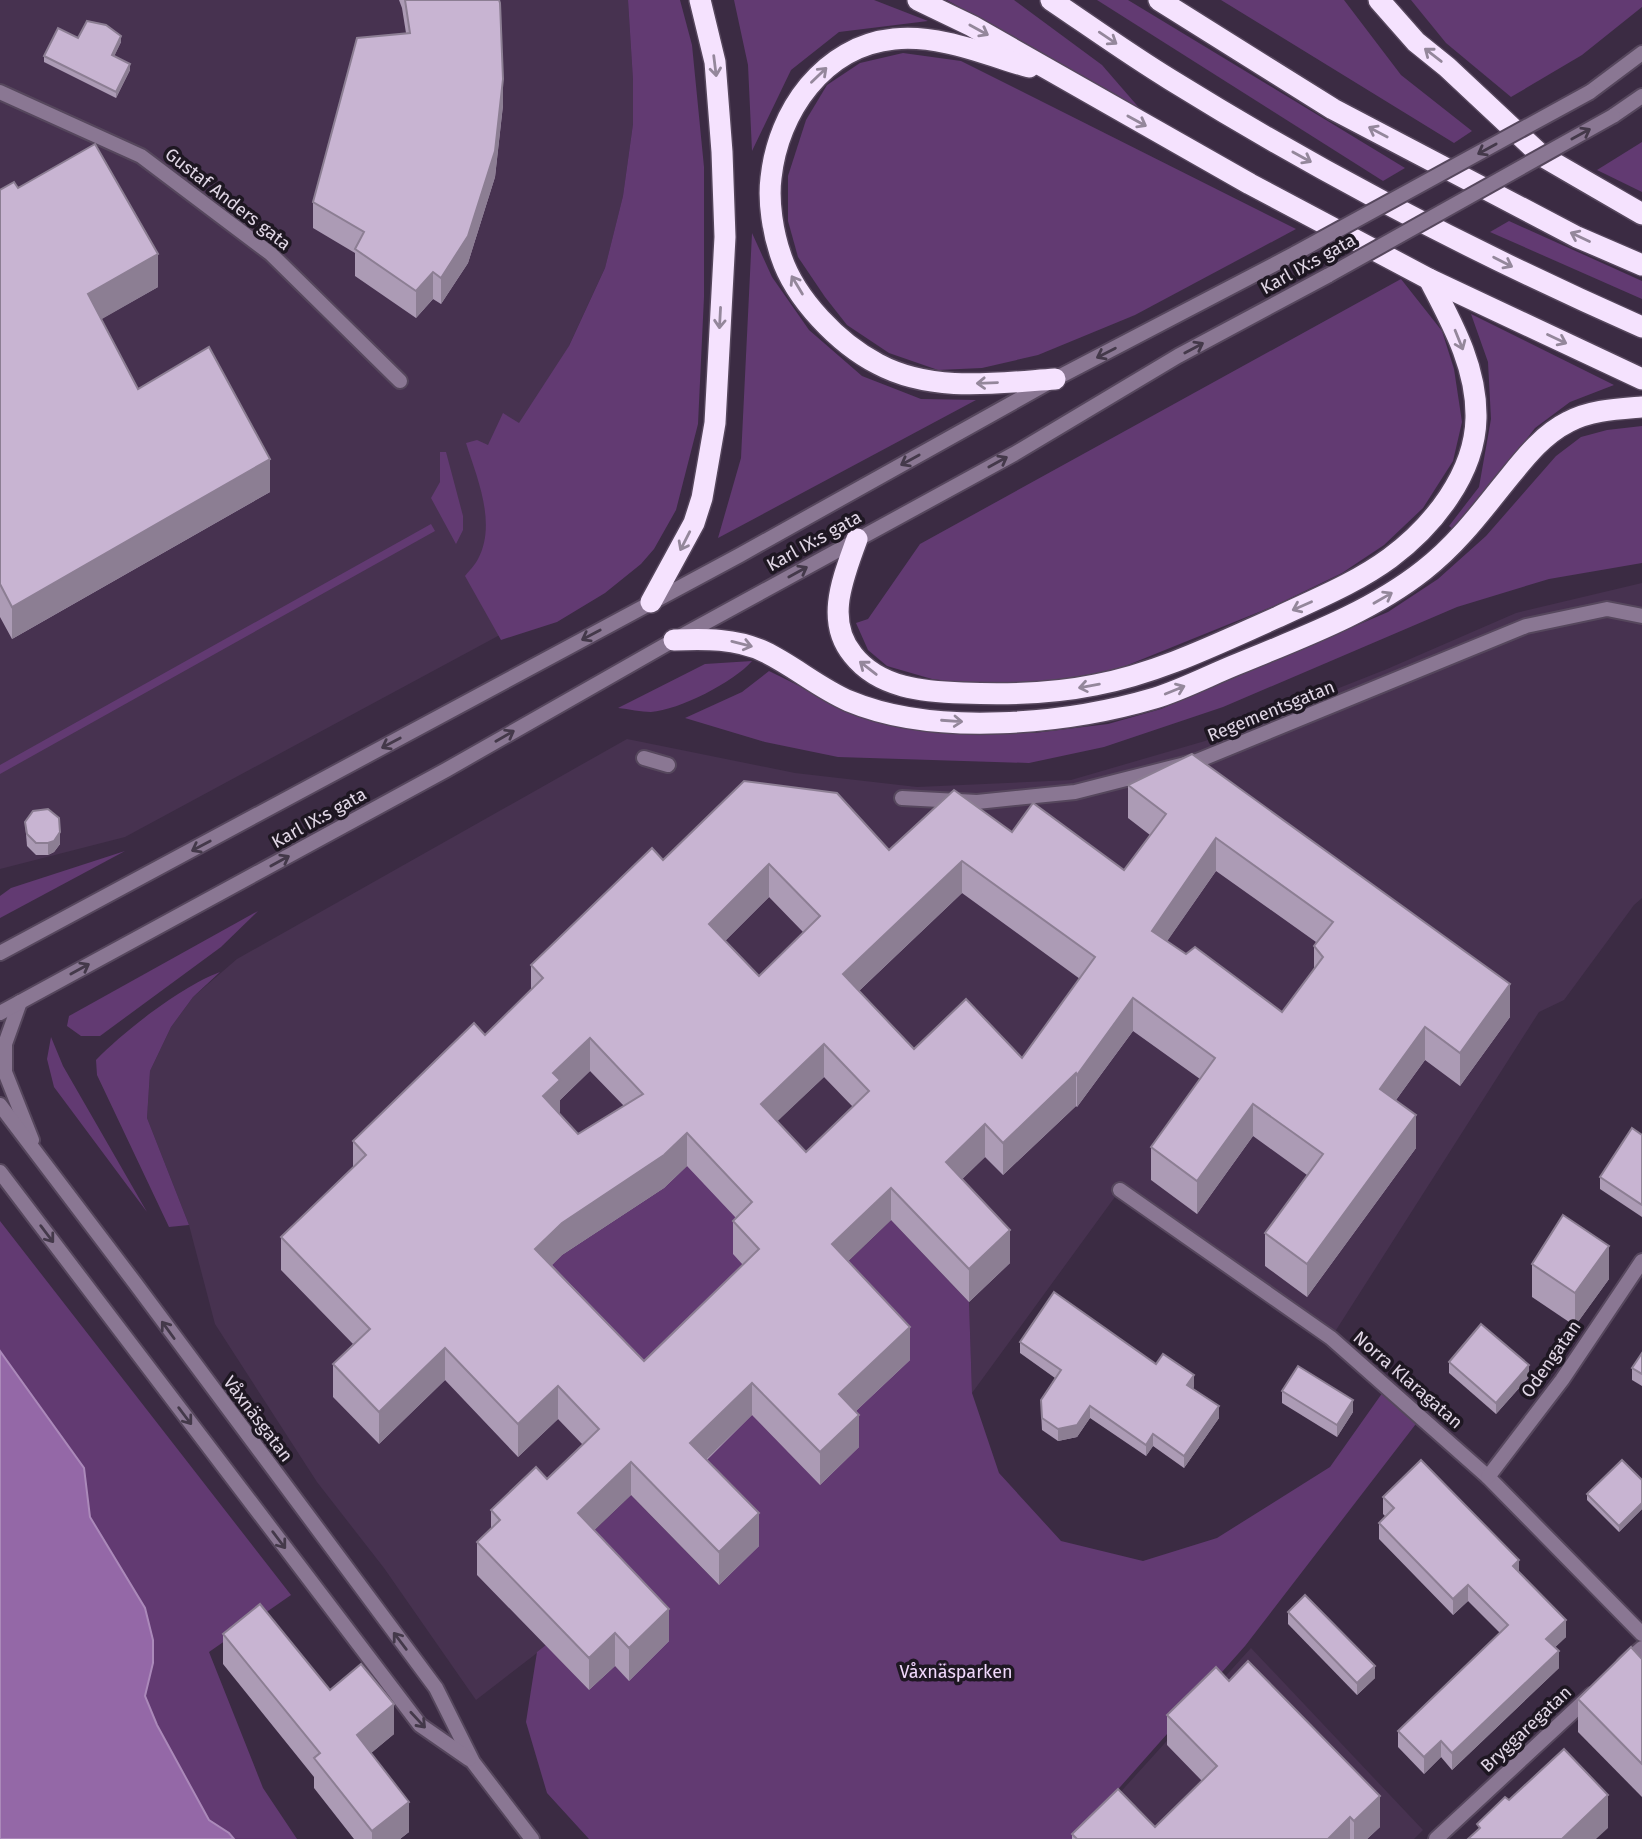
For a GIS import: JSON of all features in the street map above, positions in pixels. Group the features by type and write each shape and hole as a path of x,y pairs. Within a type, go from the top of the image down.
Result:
{"highway":[{"path":"651,602 698,511 715,423 725,237 722,152 716,62 700,0"},
{"path":"918,0 972,26 1250,184 1429,279 1642,379"},
{"path":"1051,0 1170,79 1304,158 1550,286 1642,327"},
{"path":"1159,0 1333,109 1577,237 1642,265"},
{"path":"1379,0 1416,42 1447,67 1542,156 1642,214"},
{"path":"1055,379 984,384 910,377 880,365 848,346 822,322 781,258 773,217 771,179 788,117 804,90 824,70 846,54 895,39 929,41 1056,75"},
{"path":"857,539 840,590 838,614 841,633 851,653 865,668 884,680 913,689 998,695 1055,692 1097,685 1137,675 1271,620 1365,575 1392,556 1425,526 1447,500 1462,475 1476,420 1470,371 1453,325 1429,279"},
{"path":"674,640 708,639 749,645 766,652 851,702 887,713 931,719 982,723 1034,722 1093,713 1157,698 1283,645 1367,607 1395,591 1449,549 1545,437 1568,422 1590,414 1642,407"}],"street":[{"name":"Karl IX:s gata","path":"0,953 814,515 1055,379 1296,253 1590,92 1642,53"},
{"name":"Gustaf Anders gata","path":"0,92 141,156 271,254 400,381"},
{"name":"Karl IX:s gata","path":"0,1013 446,770 674,640 1014,454 1178,356 1614,116 1642,96"},
{"name":"Regementsgatan","path":"902,798 977,802 1074,792 1197,761 1526,626 1607,609 1642,616"},
{"path":"644,758 668,765"},
{"path":"20,1002 5,1044 5,1072 40,1157"},
{"name":"Våxnäsgatan","path":"0,1105 436,1688 473,1762 532,1839"},
{"name":"Våxnäsgatan","path":"0,1172 420,1725 473,1762"},
{"name":"Norra Klaragatan","path":"1120,1190 1331,1338 1488,1477 1642,1634"},
{"name":"Odengatan","path":"1488,1477 1562,1380 1642,1261"},
{"name":"Bryggaregatan","path":"1436,1839 1642,1648"}],"shaded area":[{"path":"0,0 628,0 633,124 623,196 605,268 569,346 520,624 125,837 0,869"},
{"path":"1642,583 1642,898 1634,905 1564,1000 1539,1012 1331,1338 1120,1190 972,1393 969,1302 869,1398 695,1158 664,1188 562,1255 728,1312 859,1447 719,1585 631,1495 629,1681 589,1690 546,1646 476,1700 384,1568 317,1482 215,1324 189,1225 147,1118 150,1071 171,1027 193,997 237,959 627,739 795,773 917,787 1071,780 1205,741 1387,669 1516,613"},
{"path":"0,1351 84,1468 90,1517 145,1608 153,1640 153,1663 145,1696 157,1725 209,1820 234,1839 0,1839"},
{"path":"1251,1648 1423,1830 1414,1839 1078,1839"}],"green space":[{"path":"628,0 680,0 692,45 704,167 704,297 698,424 676,510 654,549 641,564 605,593 557,622 501,640 465,576 478,559 486,531 480,486 466,443 477,440 488,445 503,413 519,423 569,346 605,268 623,196 633,124"},
{"path":"734,0 874,0 928,21 839,32 791,70 752,151 748,65"},
{"path":"947,0 1014,0 1102,65 1141,110"},
{"path":"1097,0 1128,0 1405,168 1383,181"},
{"path":"1221,0 1344,0 1401,75 1472,131 1454,143"},
{"path":"1411,0 1642,0 1642,7 1582,55 1511,97 1446,43"},
{"path":"903,53 961,61 1296,229 1135,315 1038,355 982,368 938,370 889,353 847,325 798,257 788,221 788,176 806,120 827,85 860,63"},
{"path":"1642,142 1642,192 1597,170"},
{"path":"1509,221 1642,281 1642,299 1490,232"},
{"path":"752,233 772,277 809,330 862,376 921,399 976,400 718,538 741,458"},
{"path":"1401,279 1442,331 1454,369 1462,422 1453,461 1423,508 1384,545 1342,573 1274,606 1113,671 1054,682 980,685 932,679 887,666 868,650 856,623 868,619 920,544"},
{"path":"1471,314 1614,385 1570,402 1535,428 1456,532 1449,526 1479,487 1491,419 1488,362"},
{"path":"1642,426 1642,563 1549,579 1457,607 1223,707 1104,747 1029,763 838,757 765,742 685,718 742,692 769,671 864,718 928,732 1034,733 1108,724 1161,709 1388,612 1438,579 1486,536 1556,456 1581,437 1607,430"},
{"path":"440,452 446,452 463,516 463,530 456,544 431,498 440,482"},
{"path":"431,524 435,531 0,774 0,765"},
{"path":"752,661 733,678 691,701 651,712 618,708 705,664"},
{"path":"125,851 0,918 0,896 11,888"},
{"path":"258,911 221,947 100,1036 81,1036 67,1026 69,1016"},
{"path":"220,972 193,997 171,1027 150,1071 147,1118 189,1225 169,1227 97,1075 96,1060 154,1010"},
{"path":"51,1037 63,1066 147,1212 54,1087 47,1059"},
{"name":"Våxnäsparken","path":"695,1158 832,1277 891,1220 969,1302 972,1393 999,1473 1061,1541 1143,1561 1217,1538 1330,1467 1383,1392 1422,1416 1245,1646 1074,1839 589,1839 547,1793 526,1722 537,1652 546,1645 589,1690 615,1666 629,1680 578,1546 631,1495 719,1585 691,1475 752,1415 728,1312 628,1409 520,1297 562,1255 664,1188"},
{"path":"0,1221 291,1595 209,1652 263,1788 297,1839 234,1839 209,1820 157,1725 145,1695 153,1663 153,1640 145,1608 90,1517 84,1468 0,1351"}],"building":[{"path":"405,0 499,0 503,79 495,151 468,236 441,278 433,272 416,291 355,249 364,232 313,202 357,38 410,33"},
{"path":"87,21 106,25 121,36 112,55 130,64 116,92 44,56 58,28 78,38"},
{"path":"95,144 158,254 88,294 138,389 209,347 270,459 12,607 0,584 0,190 14,182 18,188"},
{"path":"1192,754 1510,984 1460,1053 1425,1027 1380,1089 1416,1115 1307,1264 1265,1233 1323,1154 1253,1104 1197,1181 1151,1147 1215,1058 1133,998 1077,1075 1076,1073 1003,1143 985,1124 946,1162 1010,1230 969,1269 891,1188 832,1244 910,1327 839,1394 859,1415 820,1452 752,1383 690,1443 759,1513 719,1552 631,1462 578,1513 669,1609 629,1648 615,1633 589,1658 477,1542 500,1520 491,1510 536,1467 547,1479 599,1429 558,1386 518,1424 445,1348 379,1412 333,1364 370,1329 281,1237 366,1155 353,1141 474,1023 485,1035 543,978 531,965 652,848 663,860 744,781 837,793 889,850 954,790 1012,832 1033,803 1124,870 1166,814 1128,785","holes":["1216,838 1333,922 1314,946 1323,957 1282,1012 1195,947 1186,954 1152,931","962,861 1095,957 1022,1058 966,999 914,1049 843,974","769,864 820,916 759,976 709,924","590,1038 643,1094 578,1134 543,1096 560,1080 553,1073","824,1044 869,1091 806,1152 761,1104","687,1133 752,1202 733,1221 759,1249 644,1361 535,1249 562,1223 664,1155"]},
{"path":"48,809 59,818 60,832 54,841 36,843 27,834 25,822 33,811"},
{"path":"1632,1128 1642,1135 1642,1205 1600,1177"},
{"path":"1563,1215 1609,1246 1575,1293 1532,1264"},
{"path":"1054,1292 1156,1364 1163,1354 1194,1375 1187,1385 1219,1406 1184,1456 1153,1434 1146,1445 1090,1406 1077,1425 1058,1429 1042,1418 1041,1400 1061,1370 1020,1342"},
{"path":"1481,1324 1529,1365 1496,1403 1449,1362"},
{"path":"1642,1353 1642,1374 1632,1368"},
{"path":"1298,1366 1353,1400 1337,1425 1282,1391"},
{"path":"1421,1460 1519,1560 1513,1566 1566,1620 1546,1639 1559,1651 1452,1753 1441,1741 1424,1757 1398,1731 1508,1625 1468,1585 1453,1599 1379,1523 1394,1508 1383,1497"},
{"path":"1622,1460 1642,1480 1642,1503 1619,1526 1587,1494"},
{"path":"1305,1595 1375,1666 1357,1683 1288,1612"},
{"path":"260,1604 330,1690 361,1664 394,1704 357,1735 409,1802 372,1831 314,1758 320,1753 223,1634"},
{"path":"1631,1647 1642,1659 1642,1764 1578,1699"},
{"path":"1248,1661 1380,1796 1354,1821 1350,1817 1328,1839 1077,1839 1072,1834 1118,1789 1155,1827 1217,1766 1167,1715 1216,1667 1229,1681"},
{"path":"1564,1749 1608,1795 1562,1839 1468,1839 1480,1828 1477,1824 1505,1797 1509,1800"}]}
